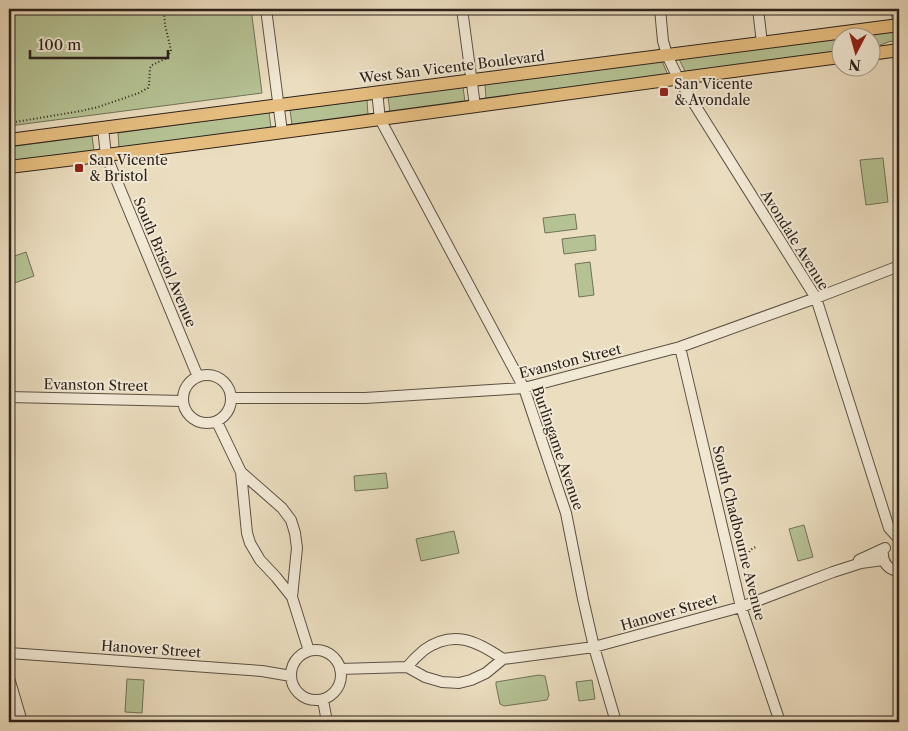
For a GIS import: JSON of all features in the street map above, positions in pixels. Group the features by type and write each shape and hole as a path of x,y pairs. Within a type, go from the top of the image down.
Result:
{"main road":[{"name":"West San Vicente Boulevard","path":"9,140 899,25"},
{"path":"880,53 899,50"},
{"path":"9,167 830,59"}],"street":[{"path":"266,9 282,132"},
{"path":"462,9 475,106"},
{"name":"Avondale Avenue","path":"660,9 667,55 678,78 816,298 889,528 899,539"},
{"path":"758,9 762,43"},
{"path":"896,9 899,25"},
{"name":"Burlingame Avenue","path":"377,92 380,118 524,388 566,513 594,648 616,722"},
{"name":"South Bristol Avenue","path":"103,128 106,155 198,377"},
{"name":"Evanston Street","path":"231,398 365,398 524,388 680,347 899,266"},
{"name":"South Chadbourne Avenue","path":"680,347 740,606 780,722"},
{"path":"206,375 220,379 226,384 230,390 231,398 228,412 223,418 209,424 194,420 188,415 184,408 183,393 186,386 192,380 206,375"},
{"name":"Evanston Street","path":"9,397 183,401"},
{"path":"217,422 241,472 247,533 250,543 260,560 292,597 309,651"},
{"path":"241,472 282,508 291,520 297,548 292,597"},
{"name":"Avondale Avenue","path":"886,547 889,528"},
{"name":"Hanover Street","path":"837,570 899,539"},
{"path":"886,547 883,555 899,577"},
{"name":"Hanover Street","path":"503,659 594,648 740,606 861,563 891,566"},
{"path":"340,669 407,667 425,677 442,682 459,683 486,673 503,659 485,646 470,641 454,639 438,642 424,651 407,667"},
{"path":"317,650 332,656 340,669 341,676 337,689 323,700 304,698 293,687 290,671 293,664 297,658 309,651 317,650"},
{"name":"Hanover Street","path":"9,653 262,671 291,676"},
{"path":"9,678 22,722"},
{"path":"323,700 327,722"}],"path":[{"path":"9,123 98,107 148,88 150,68 152,65 167,58 171,50 165,25 164,9"},
{"path":"732,570 743,566 749,551 752,548 756,548"}],"green space":[{"path":"9,9 251,9 262,93 9,126"},
{"path":"899,29 899,40 880,45 880,32"},
{"path":"830,38 830,54 686,73 679,59"},
{"path":"662,61 668,75 486,99 485,84"},
{"path":"463,87 465,102 390,112 388,97"},
{"path":"367,100 368,115 292,125 290,110"},
{"path":"269,112 271,128 119,148 118,133"},
{"path":"92,136 94,151 9,162 9,147"},
{"path":"883,158 888,202 866,205 860,160"},
{"path":"575,214 577,229 545,233 543,218"},
{"path":"595,235 596,250 564,254 562,239"},
{"path":"26,252 34,276 9,285 9,258"},
{"path":"590,262 594,295 579,297 575,264"},
{"path":"386,473 388,488 355,491 354,476"},
{"path":"804,525 813,557 798,561 789,529"},
{"path":"454,531 459,553 421,561 416,539"},
{"path":"539,675 545,676 549,695 547,700 504,706 500,704 496,682"},
{"path":"127,679 144,680 142,713 125,712"},
{"path":"592,680 595,699 579,701 576,682"}],"place":[{"name":"San Vicente & Avondale","path":"664,92"},
{"name":"San Vicente & Bristol","path":"79,168"}]}
